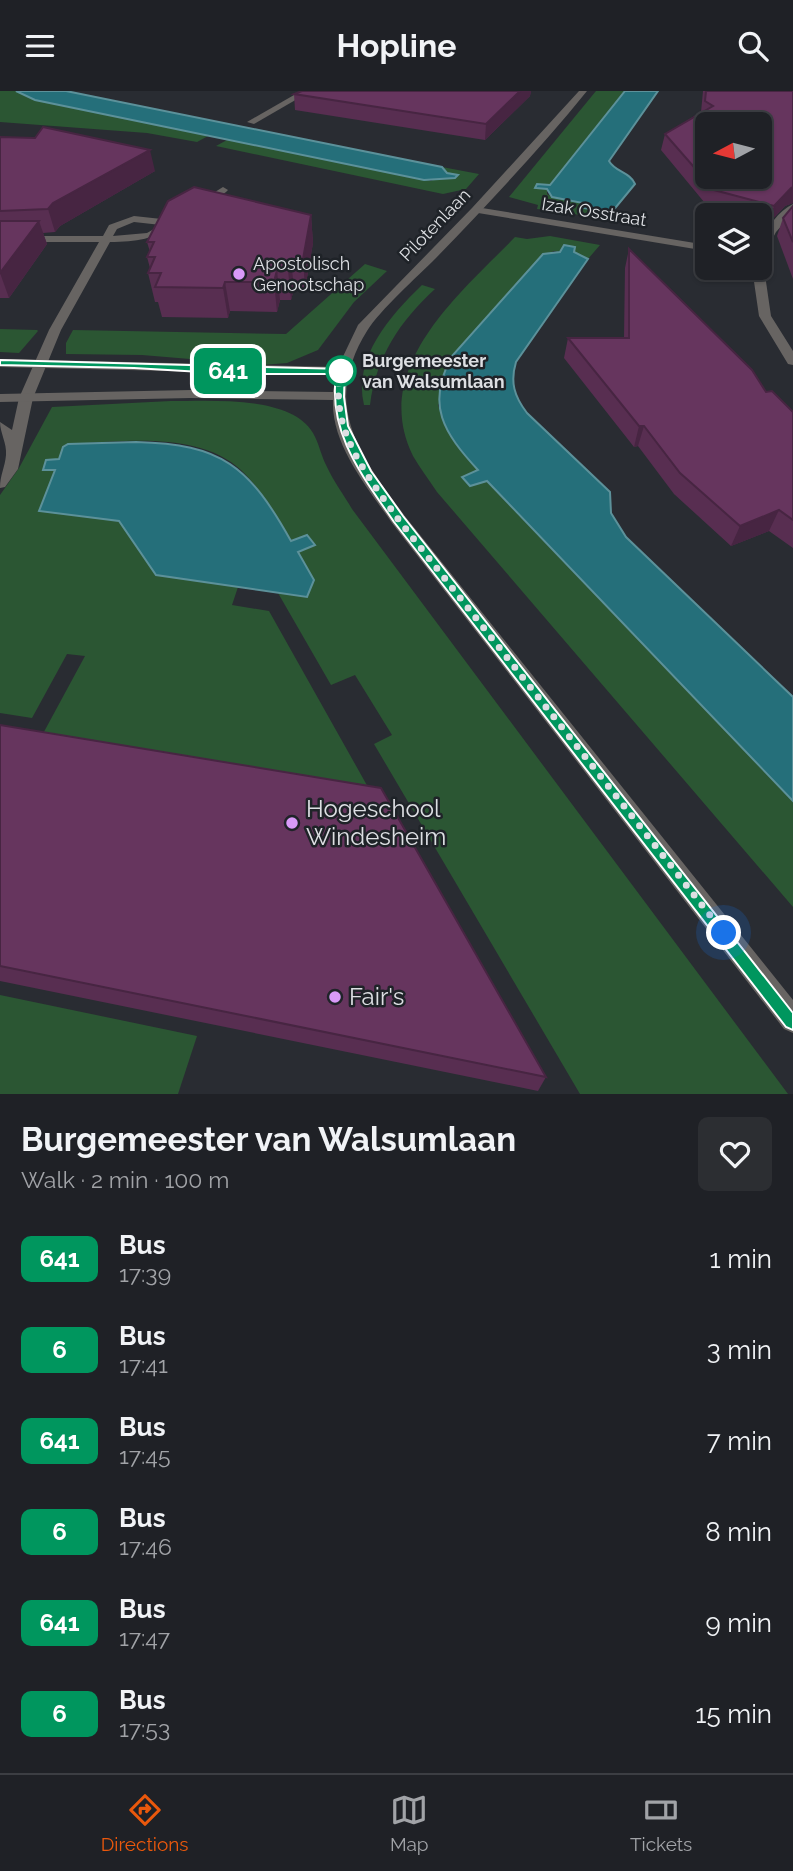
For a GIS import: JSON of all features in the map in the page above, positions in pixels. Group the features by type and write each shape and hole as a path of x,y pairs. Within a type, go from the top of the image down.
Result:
{"street":[{"path":"251,121 305,91"},
{"name":"Pilotenlaan","path":"338,397 341,371 349,349 362,328 476,210 583,91"},
{"path":"0,239 143,237 181,218 223,190"},
{"path":"772,231 793,207"},
{"name":"Izak Osstraat","path":"476,210 695,246"},
{"path":"0,483 10,469 26,398 55,330 113,227 129,219 181,218"},
{"path":"760,280 765,316 793,361"},
{"path":"0,363 235,371 341,371"},
{"path":"0,398 191,394 338,397 339,411 351,446 398,519 793,1020"},
{"path":"0,426 10,437 13,450"}],"green space":[{"path":"0,91 16,91 35,100 208,136 197,142 147,133 0,122"},
{"path":"596,91 625,91 550,185 538,184 536,188 547,189 547,194 552,197 583,203 584,208 612,212 609,219 537,209 538,205 509,197"},
{"path":"227,140 431,181 447,173 442,167 479,174 466,189 443,194 216,146"},
{"path":"550,236 600,245 588,259 573,252 575,247 564,245 560,252 553,251 438,405 441,415 454,440 479,471 470,486 486,481 793,801 793,907 437,492 413,456 403,423 403,392 412,362 427,334 447,307 515,237 527,239"},
{"path":"365,264 387,271 354,302 318,350 287,363 262,365 142,355 66,354 66,343 73,330 286,334"},
{"path":"422,285 435,289 411,314 392,341 378,371 370,405 364,405 362,387 369,354 387,324"},
{"path":"0,329 38,331 19,353 0,352"},
{"path":"227,401 268,406 287,412 302,421 313,433 330,473 352,509 788,1094 580,1094 374,744 392,735 355,675 331,685 278,593 307,597 314,580 297,552 314,545 291,541 256,486 241,470 223,457 203,449 158,441 68,444 63,447 59,459 46,460 43,470 55,470 39,511 119,521 156,575 238,587 232,605 269,611 373,796 39,741 85,656 67,654 32,718 0,713 0,495 19,468 52,407"},
{"path":"0,995 197,1036 178,1094 0,1094"}],"water":[{"path":"16,91 66,91 442,167 447,173 458,175 455,178 424,180 35,100"},
{"path":"625,91 658,91 609,161 635,184 612,212 583,208 583,203 552,197 547,189 535,188 537,184 550,185"},
{"path":"564,245 575,247 574,252 588,259 516,362 513,382 516,395 527,413 610,492 611,513 626,537 793,697 793,801 487,481 470,486 462,477 478,470 456,443 442,417 439,404 444,373 452,356 543,254 560,252"},
{"path":"68,444 166,444 212,454 246,477 276,515 291,541 307,535 315,545 298,552 314,580 307,597 156,575 119,521 39,511 55,470 43,470 46,460 59,459 63,447"}],"building":[{"path":"302,91 520,91 486,124 294,94"},
{"path":"706,91 793,91 793,187 774,206 772,203 763,203 713,189 772,189 772,112 703,112 713,106 705,101"},
{"path":"695,116 695,168 665,134"},
{"path":"43,127 150,150 53,203 48,209 0,211 0,137 35,138"},
{"path":"194,187 311,215 303,259 291,259 288,270 277,270 274,282 225,282 223,288 155,287 161,273 148,273 155,257 147,257 154,242 147,242 168,201"},
{"path":"793,206 793,242 783,218"},
{"path":"0,221 39,221 0,273"},
{"path":"629,249 752,370 766,392 772,391 793,412 793,520 779,510 740,526 680,473 644,426 639,426 568,338 629,338"},
{"path":"0,725 381,788 546,1077 0,966"}],"bus line":[{"name":"641","path":"0,363 134,365 235,371 341,371 338,397 343,426 366,472 398,519 793,1020"}],"place":[{"name":"Apostolisch Genootschap","path":"239,274"},
{"name":"Burgemeester van Walsumlaan","path":"341,371"},
{"name":"Hogeschool Windesheim","path":"292,823"},
{"name":"Fair's","path":"335,997"}],"route":[{"path":"341,371 338,384 339,411 343,426 366,472 398,519 724,933"}]}
